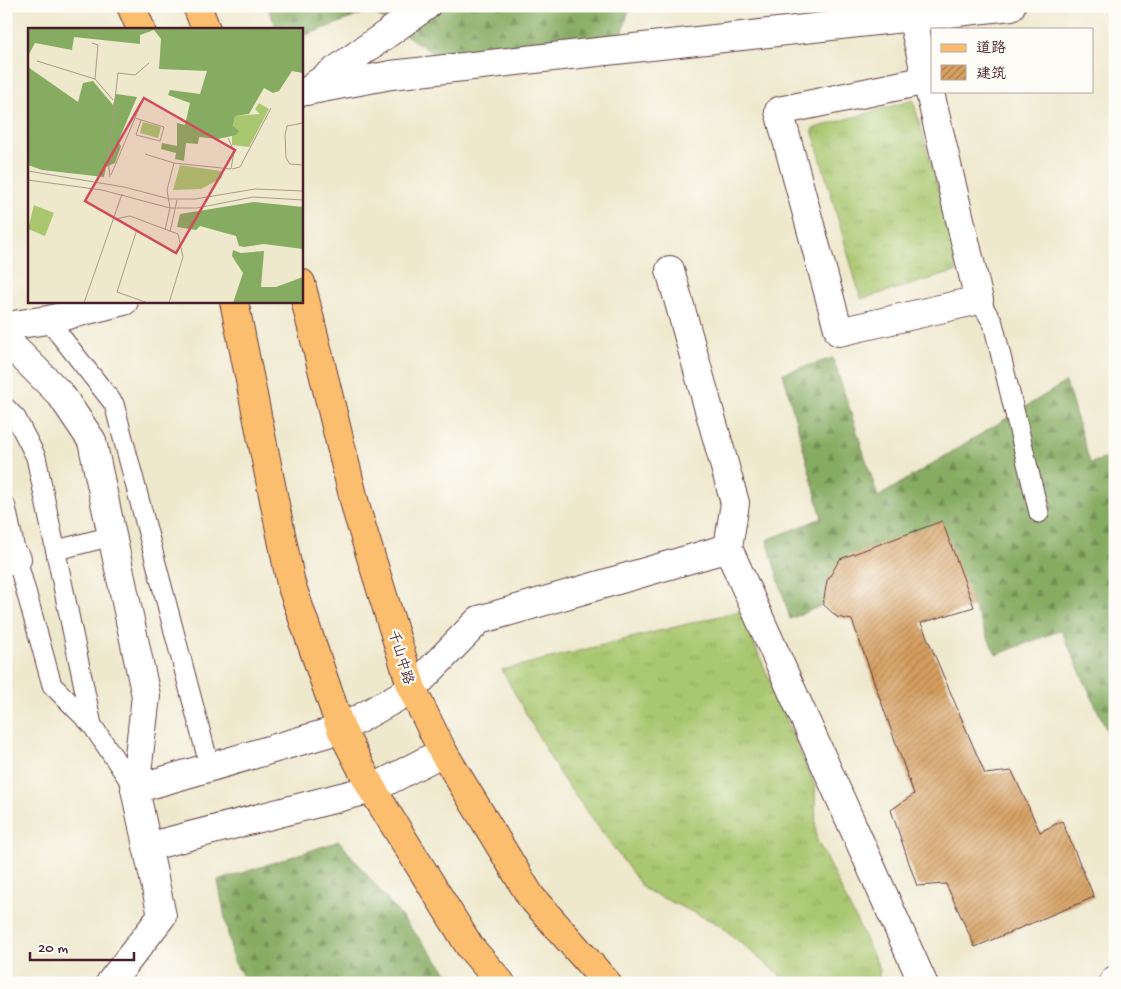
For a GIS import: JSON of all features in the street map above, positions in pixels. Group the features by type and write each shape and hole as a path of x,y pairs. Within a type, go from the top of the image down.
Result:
{"main road":[{"path":"131,6 140,28"},
{"path":"197,6 206,28"},
{"name":"千山中路","path":"302,287 357,512 412,689 443,752 531,897 607,983"},
{"path":"234,302 292,584 341,729 372,789 470,947 501,983"}],"street":[{"path":"304,91 426,6"},
{"path":"304,91 391,75 1011,6"},
{"path":"912,17 927,80 979,300 839,332 779,111 927,80"},
{"path":"670,270 735,503 728,548 923,983"},
{"path":"6,326 48,320 120,302"},
{"path":"6,340 61,395 92,441 146,696 135,789 162,916 110,983"},
{"path":"135,789 341,729 412,689 479,620 728,548"},
{"path":"147,846 372,789 443,752"}],"lane":[{"path":"979,300 993,323 1039,513"},
{"path":"48,320 114,404 210,768"},
{"path":"6,408 16,418 36,457 92,725"},
{"path":"6,507 12,560 52,685 92,725 135,789"},
{"path":"56,550 112,536"}],"green space":[{"path":"267,6 630,6 621,39 452,66 370,11 302,37 302,28 277,28"},
{"path":"913,100 961,270 861,299 812,129"},
{"path":"833,358 878,497 1066,382 1090,463 1115,456 1115,748 1061,630 996,655 948,551 790,619 767,540 822,518 783,373"},
{"path":"740,611 815,786 816,838 880,969 878,983 789,983 718,924 644,889 560,775 502,670"},
{"path":"339,841 456,983 247,983 233,960 218,881"}],"building":[{"path":"942,521 974,607 921,623 985,774 1012,771 1040,832 1062,821 1094,897 975,947 946,884 917,886 891,810 914,794 852,620 837,617 823,604 827,581 840,559"}]}
